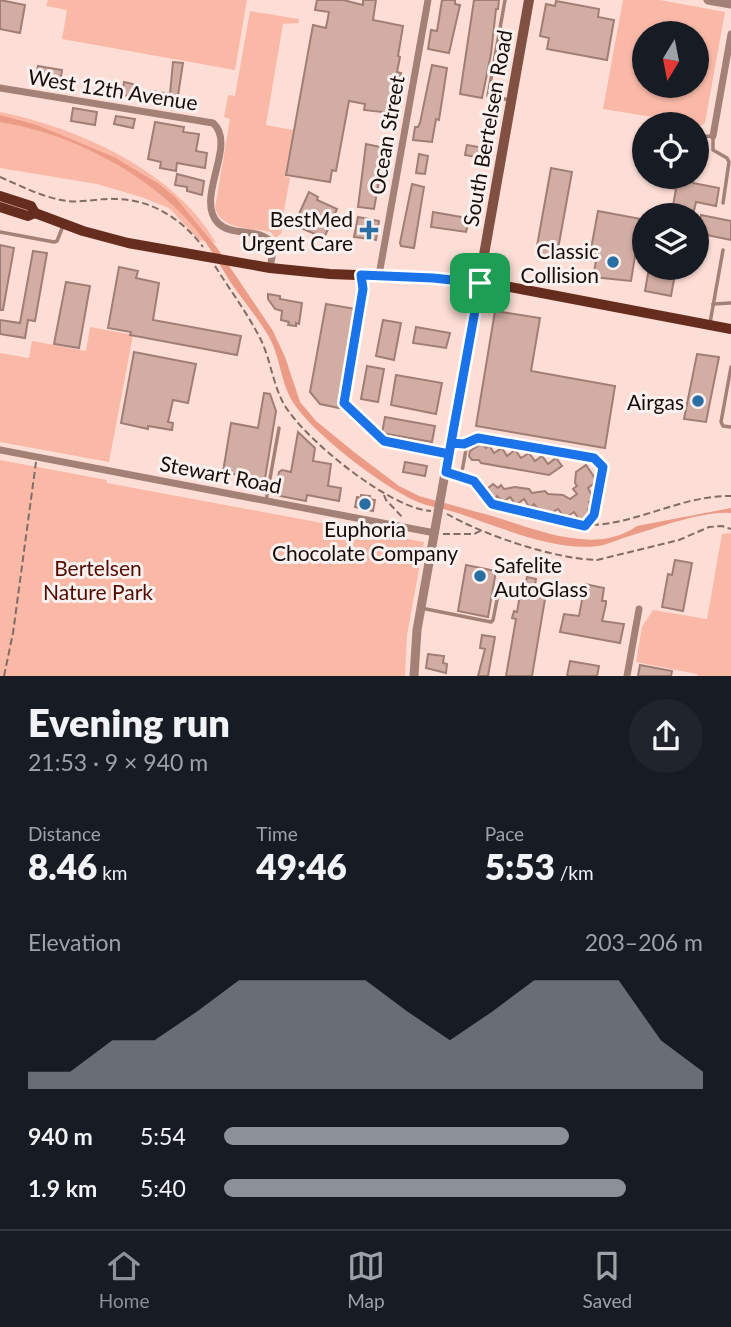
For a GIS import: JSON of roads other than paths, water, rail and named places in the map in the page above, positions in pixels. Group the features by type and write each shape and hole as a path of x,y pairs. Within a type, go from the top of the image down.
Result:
{"main road":[{"name":"South Bertelsen Road","path":"480,283 529,0"},
{"path":"0,196 31,206 35,213 111,240 270,268 480,283 731,329"},
{"path":"0,207 28,216 35,213"}],"street":[{"name":"Ocean Street","path":"379,275 428,0"},
{"path":"708,0 731,4"},
{"path":"713,136 731,34"},
{"name":"West 12th Avenue","path":"0,88 206,122 218,128 221,139 211,201 212,212 218,223 224,227 259,234 269,240 273,251 270,268"},
{"name":"South Bertelsen Road","path":"414,676 421,608 480,283"},
{"name":"Stewart Road","path":"0,450 435,533"},
{"path":"627,676 639,609"}],"lane":[{"path":"505,0 488,96 512,100"},
{"path":"709,136 713,136 713,150 729,162 723,203"},
{"path":"0,232 56,242 64,224"},
{"path":"709,325 723,250"},
{"path":"361,275 363,289 346,406 384,441 449,454"},
{"path":"713,304 731,303"},
{"path":"731,367 721,422 723,426 731,427"},
{"path":"266,501 279,428"},
{"path":"446,472 475,482 492,504 580,527 588,524 594,515 603,467 594,458 478,438 466,445 451,443"},
{"path":"461,477 466,445"},
{"path":"421,608 492,621 499,585"}],"place":[{"name":"BestMed Urgent Care","path":"369,230"},
{"name":"Classic Collision","path":"613,262"},
{"name":"Airgas","path":"698,401"},
{"name":"Euphoria Chocolate Company","path":"365,504"},
{"name":"Safelite AutoGlass","path":"480,576"}],"park label":[{"name":"Bertelsen Nature Park","path":"98,579"}]}
